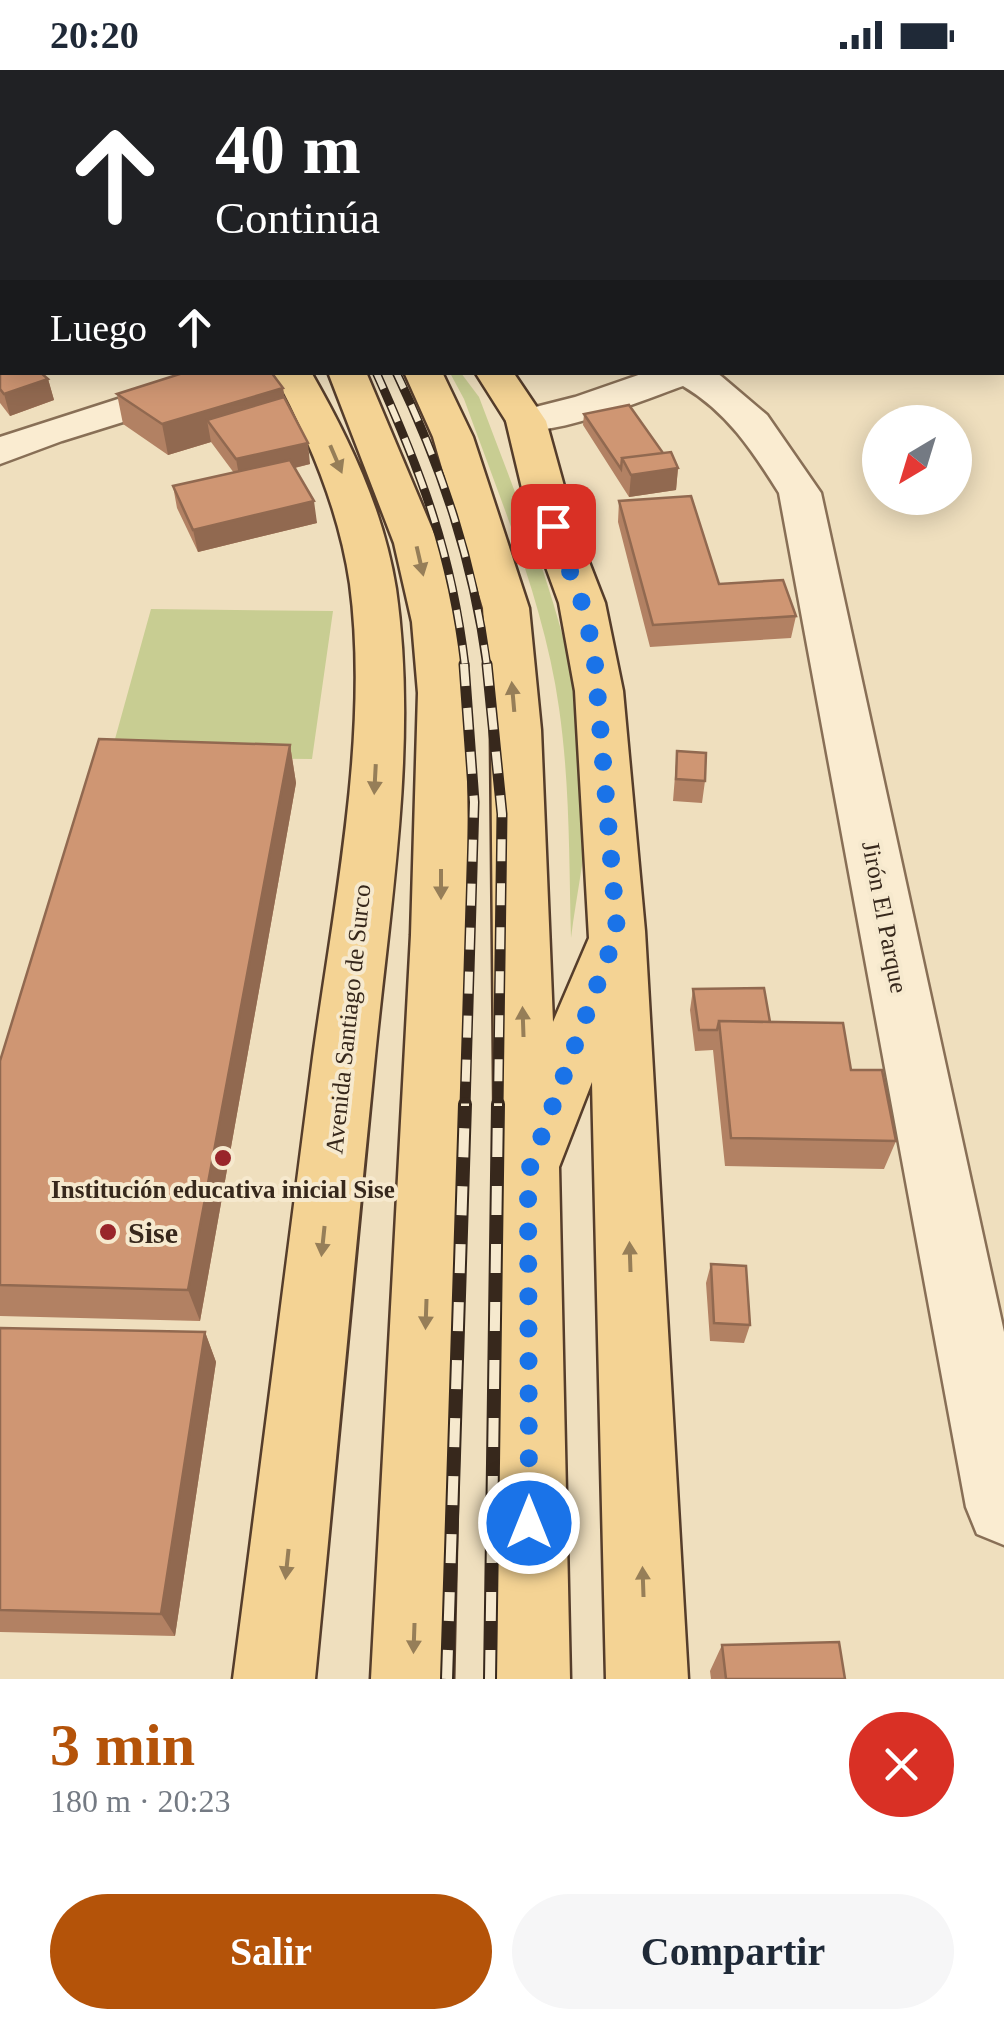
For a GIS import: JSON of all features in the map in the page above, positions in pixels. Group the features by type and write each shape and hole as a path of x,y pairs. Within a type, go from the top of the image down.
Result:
{"main road":[{"name":"Avenida Santiago de Surco","path":"274,1679 376,778 376,617 362,542 350,492 317,414 294,375"},
{"path":"348,375 416,543 435,622 442,693 440,935 412,1679"},
{"path":"424,375 453,437 506,608 516,730 528,1173 530,1679"},
{"path":"496,375 526,421 553,526 582,603 594,652 617,931 648,1679"},
{"path":"528,1173 617,931"}],"street":[{"path":"0,452 64,427 234,375"},
{"path":"526,421 588,406 677,375"},
{"name":"Jirón El Parque","path":"692,375 753,419 800,493 1004,1507"}],"green space":[{"path":"451,375 462,375 479,397 548,588 575,686 588,805 571,938 565,765 552,669 519,551 464,399"},
{"path":"151,609 333,611 312,759 110,757"}],"building":[{"path":"0,375 43,375 48,379 4,394"},
{"path":"177,375 273,375 283,388 162,424 117,394"},
{"path":"284,397 308,443 236,459 207,420"},
{"path":"629,405 663,453 622,458 621,469 584,414"},
{"path":"671,452 678,468 631,475 622,458"},
{"path":"290,460 314,501 193,530 173,486"},
{"path":"691,496 719,584 783,580 796,616 653,625 619,501"},
{"path":"99,739 290,745 188,1290 0,1285 0,1061"},
{"path":"677,751 706,753 705,781 676,779"},
{"path":"764,988 770,1022 719,1021 717,1030 699,1030 693,989"},
{"path":"719,1021 843,1023 851,1070 882,1070 896,1141 731,1138"},
{"path":"711,1264 746,1266 750,1325 714,1323"},
{"path":"0,1328 205,1332 161,1614 0,1610"},
{"path":"839,1642 845,1679 726,1679 722,1645"}],"railway":[{"path":"377,375 433,515 452,587 465,666"},
{"path":"397,375 454,516 487,666"},
{"path":"464,664 474,802 465,1106"},
{"path":"487,664 502,814 498,1106"},
{"path":"447,1679 465,1104"},
{"path":"490,1679 498,1104"}],"place":[{"name":"Institución educativa inicial Sise","path":"223,1158"},
{"name":"Sise","path":"108,1232"}],"route":[{"path":"529,1523 528,1173 617,931 594,652 582,603 553,526"}]}
